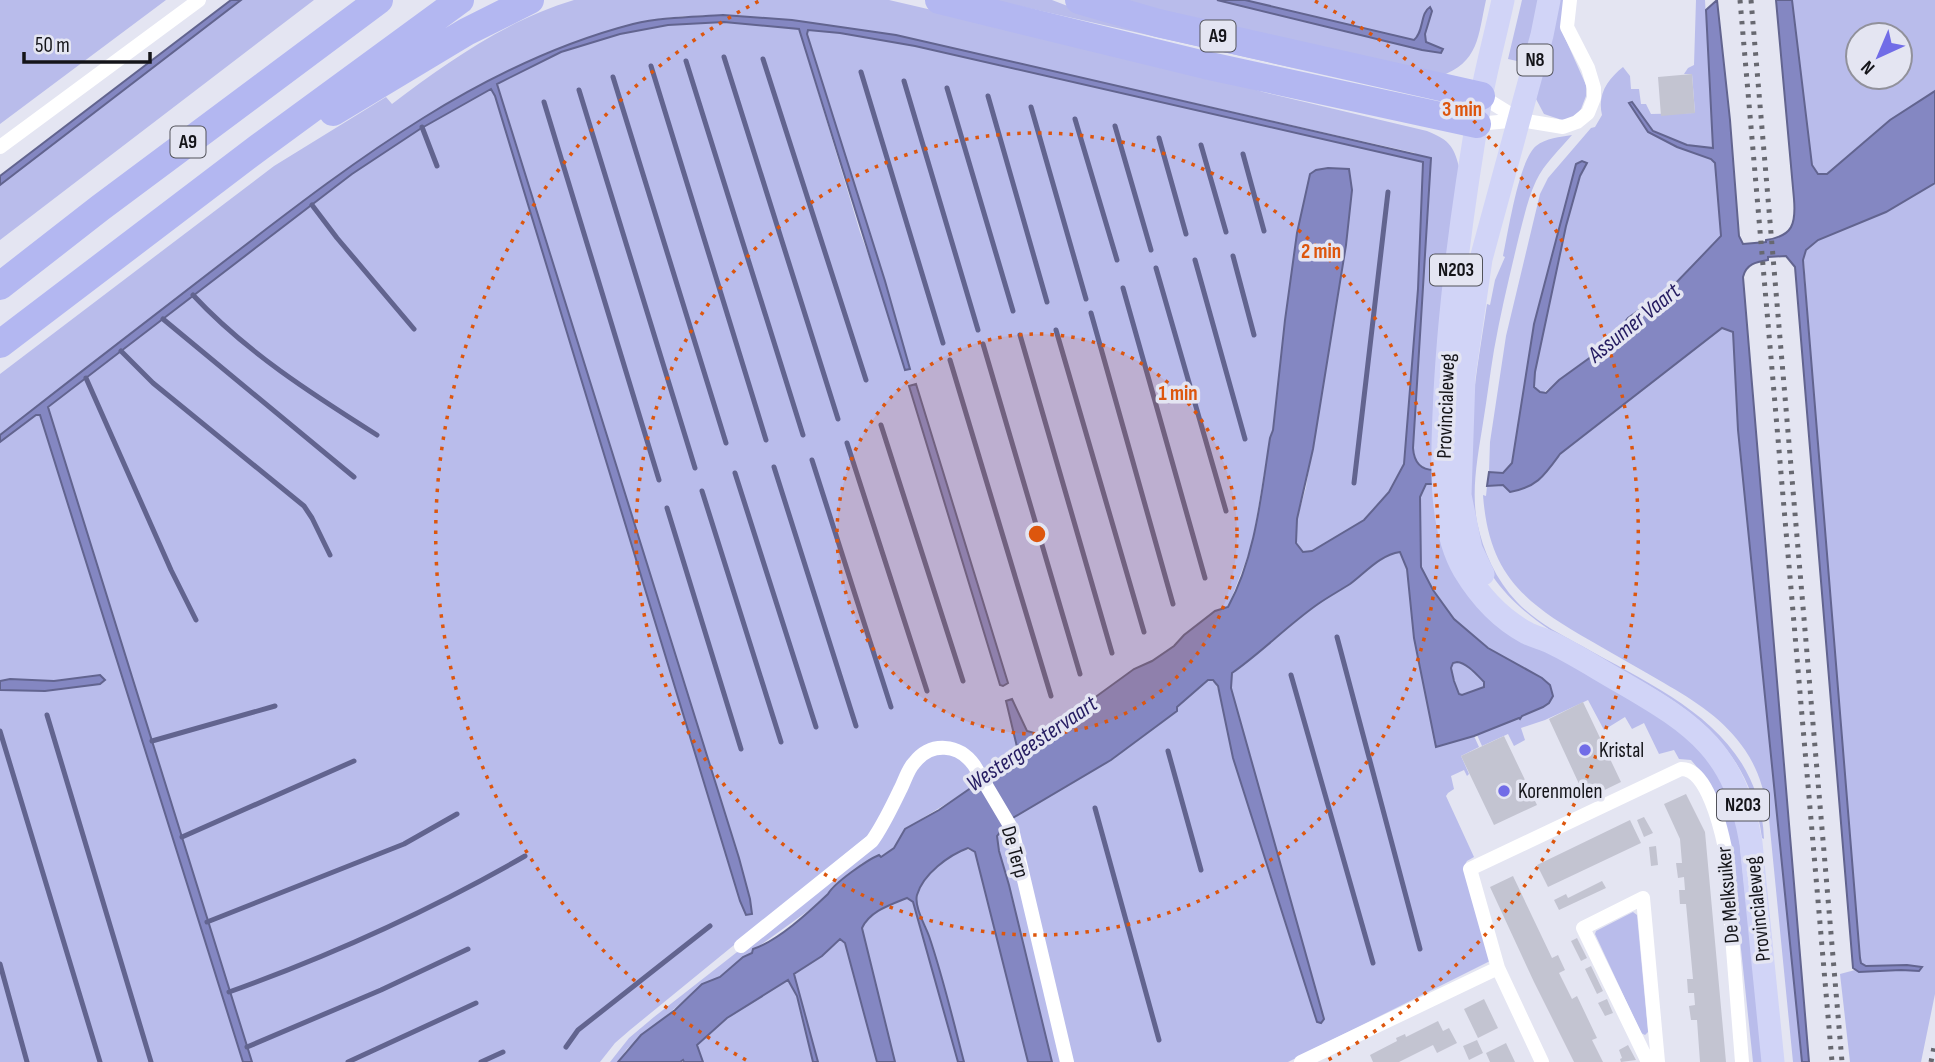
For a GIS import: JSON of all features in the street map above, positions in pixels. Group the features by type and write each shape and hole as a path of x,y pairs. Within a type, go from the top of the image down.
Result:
{"highway":[{"name":"A9","path":"0,286 379,0"},
{"name":"A9","path":"0,344 258,148 460,0"},
{"name":"A9","path":"258,148 340,108 467,32 530,0"},
{"name":"A9","path":"939,0 1205,65 1477,124"},
{"name":"A9","path":"1079,0 1158,23 1482,96"}],"main road":[{"name":"Provincialeweg","path":"1503,0 1477,124 1457,259 1446,375 1453,496 1448,523 1463,569 1500,614 1527,632 1551,642 1643,695 1686,723 1711,748 1731,776 1746,815 1751,843 1773,1062"},
{"name":"Provincialeweg","path":"1451,456 1481,259 1520,120 1549,0"}],"street":[{"path":"0,147 199,0"},
{"path":"1477,124 1520,120 1571,126 1588,113 1594,98 1592,78 1567,27 1570,0"},
{"path":"1482,96 1520,120"},
{"name":"De Terp","path":"741,946 872,841 884,824 913,763 921,755 940,747 956,749 974,765 1012,829 1067,1062"},
{"name":"De Melksuiker","path":"1499,968 1470,869 1681,769 1687,769 1695,773 1709,797 1721,828 1725,848 1742,1062"},
{"path":"1648,1062 1583,928 1643,898 1658,1062"},
{"path":"1301,1062 1499,968 1542,1062"}],"shaded area":[{"path":"0,0 166,0 0,124"},
{"path":"241,0 314,0 0,240 0,185"},
{"path":"574,0 889,0 1208,74 1263,92 1427,131 1440,137 1452,148 1459,167 1434,470 1427,470 1415,461 1364,520 1312,551 1303,552 1296,543 1297,519 1306,487 1346,245 1339,169 1328,168 1297,233 1273,430 1252,545 1228,607 1184,635 1174,646 1152,661 1134,669 1079,709 1038,734 1027,731 1007,701 1017,756 989,778 978,760 929,746 877,828 630,1030 600,1062 252,1062 48,407 352,174 420,129 491,89 740,901 752,914 739,858 497,84 561,52 620,34 668,25 724,22 799,29 860,232 910,369 807,34 808,30 915,46 1414,159 1415,153 911,39 747,17 698,16 648,20 550,52 473,90 399,134 328,182 0,435 0,374 274,166 386,97 392,104 478,44 549,8","holes":["916,384 1008,683 1006,685 910,386"]},
{"path":"993,0 1052,0 1091,15 1299,69"},
{"path":"1118,0 1486,0 1475,47 1470,56 1463,64 1440,76"},
{"path":"1522,0 1542,0 1526,63 1508,59"},
{"path":"1558,0 1565,0 1561,29 1586,85 1586,96 1575,117 1559,121 1544,114 1536,99"},
{"path":"1696,0 1705,0 1713,148 1687,145 1653,131 1632,102 1629,103 1648,132 1715,163 1721,236 1672,287 1628,318 1606,346 1520,410 1512,463 1503,473 1489,472 1490,442 1506,336 1540,194 1548,178 1591,128 1595,127 1602,115 1602,94 1623,67 1630,76 1631,89 1639,89 1641,104 1646,104 1651,114 1695,113 1692,74 1684,74 1694,65"},
{"path":"1785,0 1935,0 1935,994 1921,1062 1850,1062 1840,974 1855,970 1919,971 1921,967 1866,966 1861,963 1814,399"},
{"path":"1572,135 1539,175 1526,208 1497,335 1477,460 1475,497 1480,533 1497,575 1516,601 1493,577 1470,526 1474,392 1487,304 1490,305 1495,280 1505,257 1503,256 1511,215 1524,166 1540,143"},
{"path":"1722,328 1733,332 1738,430 1802,1062 1793,1062 1768,809 1750,757 1728,729 1698,704 1547,614 1529,599 1502,567 1493,547 1483,495 1486,496 1487,486 1503,485 1510,492 1533,484 1560,454"},
{"path":"36,415 40,415 243,1062 0,1062 0,690 45,691 100,684 100,675 54,681 0,681 0,442"},
{"path":"1426,484 1434,484 1455,571 1584,672 1674,726 1709,759 1725,786 1737,818 1763,1062 1753,1062 1731,855 1702,773 1691,760 1679,759 1674,750 1659,754 1644,723 1632,729 1625,717 1604,730 1588,700 1521,728 1525,740 1514,746 1508,734 1482,746 1477,735 1519,717 1521,719 1521,716 1543,707 1542,678 1506,659 1471,635 1442,605 1430,587 1421,568 1419,553 1419,504"},
{"path":"1401,552 1407,569 1414,638 1436,746 1474,736 1479,747 1461,756 1469,774 1467,776 1464,770 1451,776 1454,789 1446,796 1474,857 1464,866 1490,961 1288,1062 1070,1062 1011,819 1111,760 1177,711 1177,707 1208,680 1215,682 1219,692 1233,758 1317,1022 1324,1018 1231,688 1232,673 1318,604 1380,560"},
{"path":"1518,603 1548,627 1674,699 1702,719 1726,742 1745,769 1758,801 1764,839 1744,777 1712,732 1669,698 1574,645 1529,615"},
{"path":"1462,662 1484,681 1484,687 1462,695 1458,693 1451,668 1453,663"},
{"path":"935,752 959,755 980,783 905,829 894,848 861,864 832,887 812,908 720,977 688,997 627,1049 618,1062 610,1062 629,1038 654,1017 870,848 913,771"},
{"path":"1004,826 1063,1062 1052,1062 999,851 997,836"},
{"path":"966,849 975,852 1028,1062 964,1062 937,961 918,908 917,897 930,874 951,856"},
{"path":"907,898 913,902 958,1062 895,1062 862,928 875,913"},
{"path":"1633,912 1637,915 1648,1032 1645,1035 1641,1033 1595,934"},
{"path":"840,939 845,943 877,1062 818,1062 794,974"},
{"path":"788,980 797,996 813,1062 703,1062 697,1045 727,1018"}],"water":[{"path":"231,0 241,0 0,185 0,176"},
{"path":"1217,0 1245,0 1414,40 1430,7 1432,11 1425,34 1426,42 1443,49 1441,53 1422,50"},
{"name":"Assumer Vaart","path":"1717,0 1739,236 1743,244 1766,242 1782,235 1791,227 1794,215 1776,0 1792,0 1812,165 1818,174 1827,174 1890,120 1935,91 1935,183 1886,212 1818,240 1806,250 1803,260 1860,958 1861,963 1866,966 1922,967 1919,971 1859,972 1853,968 1795,267 1786,256 1768,257 1768,260 1749,266 1743,277 1809,1062 1802,1062 1738,430 1733,332 1722,328 1560,454 1533,484 1510,492 1503,485 1487,486 1489,472 1503,473 1512,463 1534,324 1576,164 1582,161 1587,163 1580,176 1566,226 1535,372 1534,387 1540,392 1546,393 1559,380 1606,346 1628,318 1672,287 1721,236 1715,163 1648,132 1629,103 1632,102 1653,131 1687,145 1713,148 1706,10"},
{"name":"Westergeestervaart","path":"723,15 792,20 896,35 1431,158 1413,448 1419,464 1425,469 1434,470 1434,484 1426,484 1420,497 1421,567 1433,590 1454,619 1488,648 1542,678 1550,685 1553,696 1549,703 1520,719 1436,747 1414,638 1407,569 1400,552 1380,560 1350,584 1318,604 1232,673 1231,688 1324,1019 1321,1023 1317,1022 1233,758 1218,686 1213,680 1208,680 1177,707 1177,711 1111,760 1011,819 997,836 1052,1062 1028,1062 975,852 968,848 945,860 931,873 920,887 916,899 939,967 964,1062 958,1062 913,902 907,898 875,913 862,928 895,1062 877,1062 845,943 840,939 822,956 794,974 818,1062 813,1062 797,996 788,980 727,1018 697,1045 703,1062 618,1062 641,1035 675,1010 702,984 720,977 743,957 752,953 753,949 783,933 859,867 894,848 905,829 939,810 1017,756 1006,701 1012,699 1027,731 1038,734 1079,709 1134,669 1174,646 1215,611 1228,607 1245,567 1256,524 1273,430 1297,233 1310,174 1316,170 1349,169 1352,190 1346,245 1313,449 1297,519 1296,543 1303,552 1312,551 1364,520 1389,492 1404,464 1418,289 1423,162 915,46 808,30 807,34 885,281 910,369 905,370 799,29 724,22 668,25 620,34 561,52 497,84 739,858 752,914 746,915 740,901 491,89 420,129 352,174 48,407 252,1062 243,1062 40,415 36,415 0,442 0,435 327,183 423,118 524,63 578,41 644,22","holes":["1457,662 1472,670 1484,682 1484,687 1459,694 1451,668 1453,663"]},
{"path":"916,384 1008,683 1003,686 1000,685 909,386"},
{"path":"100,675 105,680 100,684 45,691 0,690 0,681 10,679 54,681"}],"building":[{"path":"1692,74 1695,113 1661,116 1658,77"},
{"name":"Kristal","path":"1583,702 1621,782 1586,799 1549,719"},
{"name":"Korenmolen","path":"1504,736 1537,805 1494,825 1461,756"},
{"path":"1686,794 1705,832 1726,1062 1700,1062 1697,1020 1691,1020 1689,1006 1695,1005 1694,993 1688,993 1687,979 1693,979 1686,904 1680,904 1679,890 1685,890 1684,877 1678,878 1676,863 1682,863 1680,839 1664,804"},
{"path":"1644,817 1653,833 1644,837 1637,820"},
{"path":"1630,820 1641,843 1548,887 1537,865"},
{"path":"1656,846 1658,865 1651,866 1649,847"},
{"path":"1513,876 1552,958 1558,955 1565,970 1559,973 1572,999 1577,996 1597,1038 1592,1040 1603,1062 1574,1062 1534,982 1490,887"},
{"path":"1602,881 1606,888 1559,910 1554,900 1566,894 1568,898"},
{"path":"1577,938 1587,958 1581,961 1571,941"},
{"path":"1591,966 1603,991 1597,994 1585,969"},
{"path":"1484,999 1498,1028 1478,1038 1464,1009"},
{"path":"1607,999 1613,1013 1605,1016 1598,1003"},
{"path":"1438,1021 1443,1031 1449,1028 1457,1043 1437,1053 1433,1045 1399,1062 1373,1062 1370,1055 1397,1041 1396,1038 1405,1034 1406,1037"},
{"path":"1477,1040 1483,1053 1469,1060 1463,1046"},
{"path":"1506,1043 1515,1062 1490,1062 1486,1053"},
{"path":"1628,1045 1636,1060 1621,1062 1619,1050"}],"waterway":[{"path":"724,57 838,419"},
{"path":"763,59 866,380"},
{"path":"686,61 803,435"},
{"path":"651,66 766,440"},
{"path":"861,72 943,343"},
{"path":"613,77 726,443"},
{"path":"904,81 978,330"},
{"path":"947,88 1013,311"},
{"path":"579,90 695,468"},
{"path":"988,96 1047,302"},
{"path":"544,102 659,480"},
{"path":"1031,107 1086,299"},
{"path":"1075,119 1117,260"},
{"path":"1115,126 1151,250"},
{"path":"422,127 437,166"},
{"path":"1159,138 1186,234"},
{"path":"1201,145 1226,232"},
{"path":"1243,154 1264,231"},
{"path":"1354,483 1388,192"},
{"path":"312,205 414,329"},
{"path":"1233,256 1254,335"},
{"path":"1195,260 1245,439"},
{"path":"1156,268 1226,511"},
{"path":"1123,288 1205,578"},
{"path":"193,295 257,354 377,435"},
{"path":"1091,313 1173,604"},
{"path":"163,319 354,477"},
{"path":"1056,330 1144,632"},
{"path":"1020,335 1112,653"},
{"path":"983,344 1080,674"},
{"path":"121,351 153,383 304,506 330,555"},
{"path":"950,360 1051,696"},
{"path":"86,378 196,620"},
{"path":"881,425 963,681"},
{"path":"847,443 927,691"},
{"path":"812,460 891,707"},
{"path":"774,467 856,726"},
{"path":"735,473 816,727"},
{"path":"702,491 781,742"},
{"path":"667,508 741,749"},
{"path":"1337,637 1420,949"},
{"path":"1291,675 1373,963"},
{"path":"152,741 275,706"},
{"path":"47,715 151,1062"},
{"path":"0,731 100,1062"},
{"path":"1168,751 1201,870"},
{"path":"182,837 354,761"},
{"path":"1095,808 1159,1040"},
{"path":"207,922 404,844 457,814"},
{"path":"229,992 380,930 454,895 525,856"},
{"path":"566,1047 578,1030 710,926"},
{"path":"247,1047 381,990 468,949"},
{"path":"0,964 27,1062"},
{"path":"348,1062 476,1003"},
{"path":"481,1062 503,1052"}],"railway":[{"path":"1740,0 1832,1062"},
{"path":"1751,0 1842,1062"},
{"path":"1931,1062 1935,1042"}],"place":[{"name":"Kristal","path":"1585,750"},
{"name":"Korenmolen","path":"1504,791"}]}
